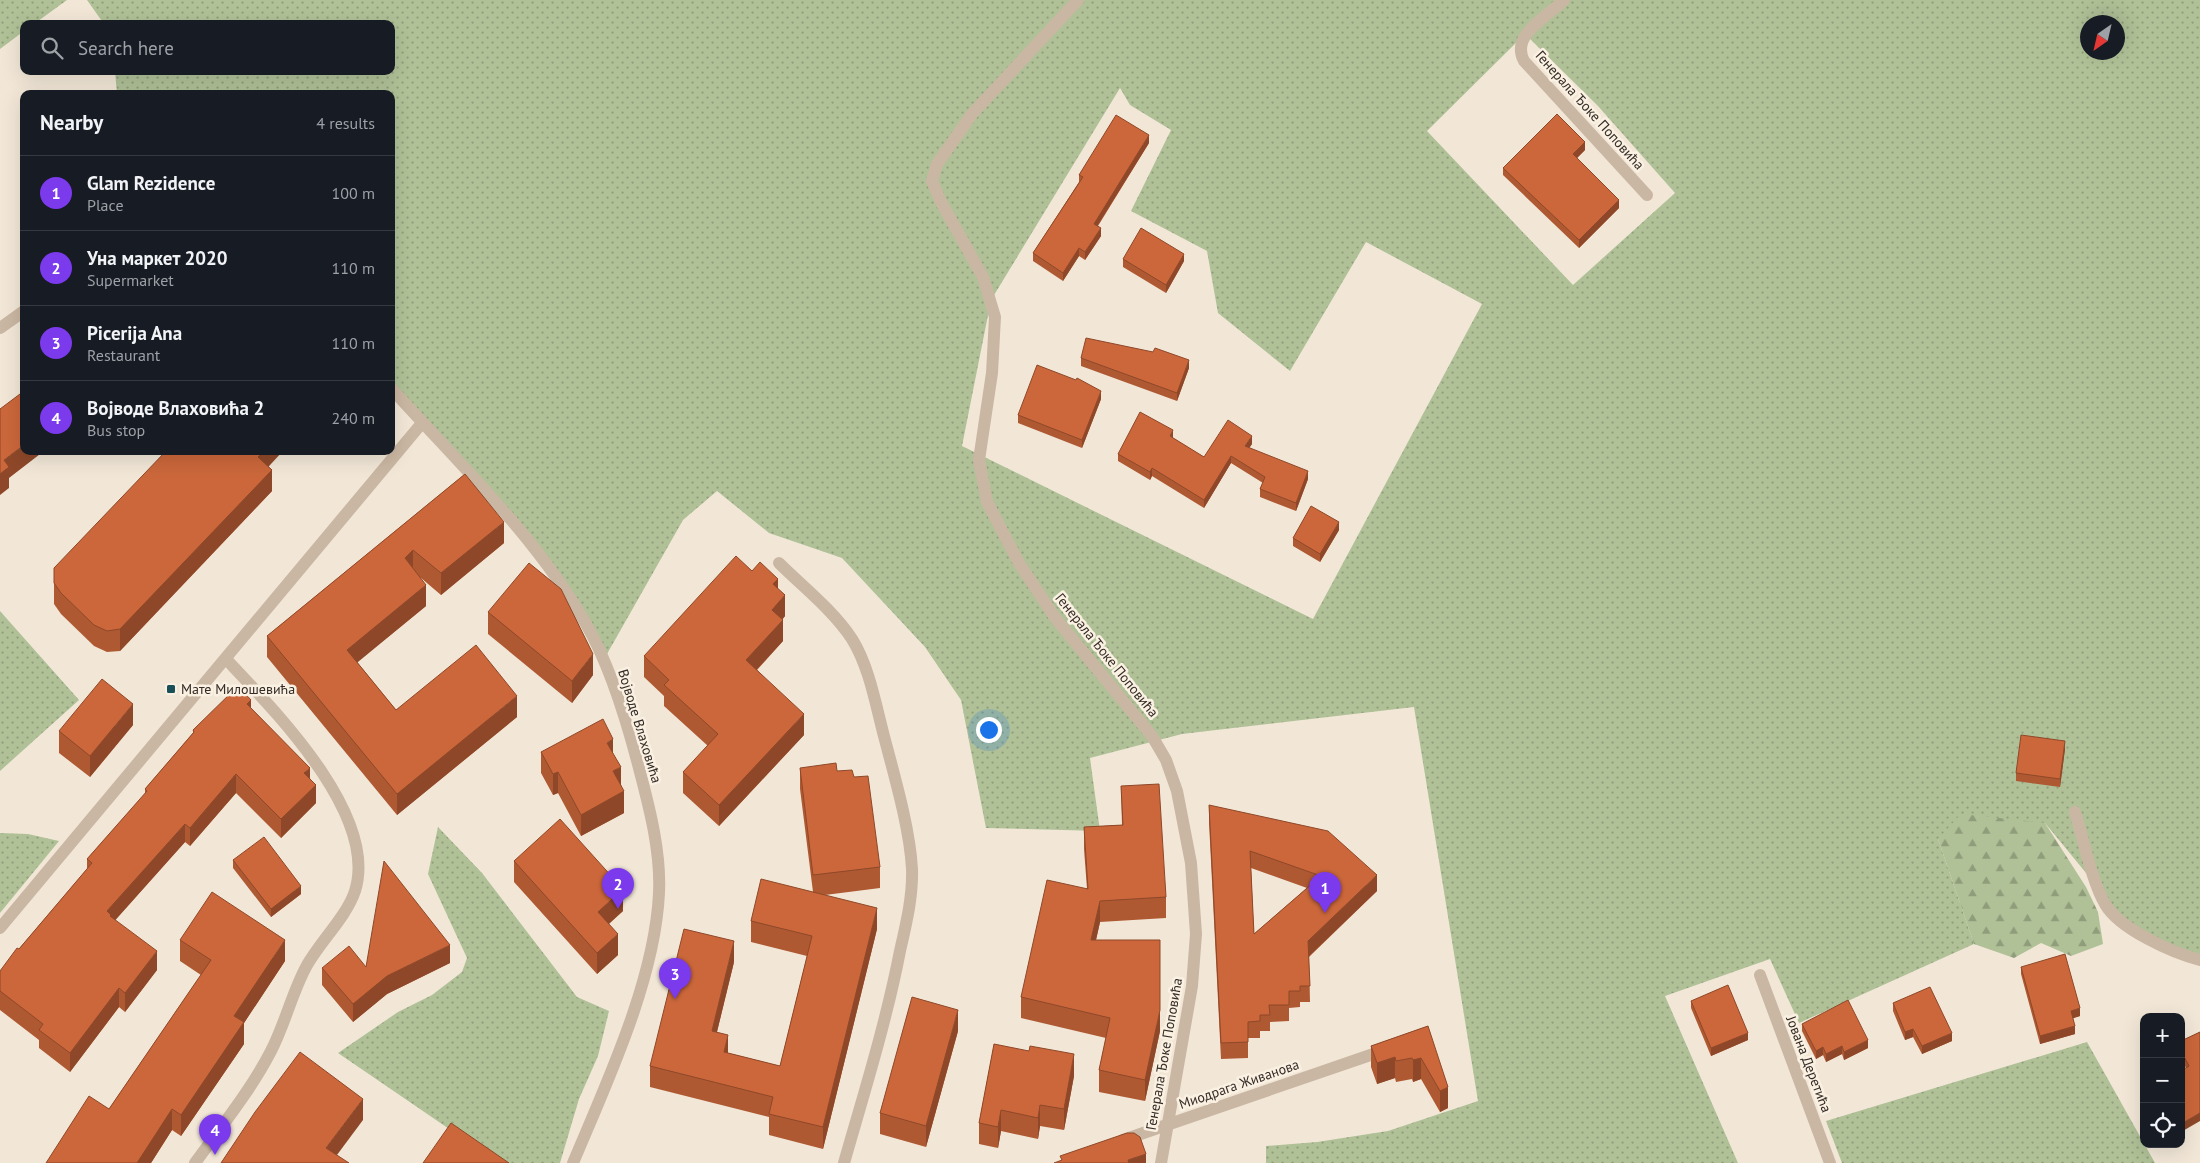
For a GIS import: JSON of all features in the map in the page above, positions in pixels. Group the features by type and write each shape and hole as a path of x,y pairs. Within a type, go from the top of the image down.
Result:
{"street":[{"name":"Генерала Ђоке Поповића","path":"1078,0 972,114 937,164 932,181 941,202 983,277 994,317 992,373 979,460 987,502 1019,564 1056,619 1152,736 1166,760 1177,791 1190,863 1196,934 1192,986 1161,1163"},
{"name":"Генерала Ђоке Поповића","path":"1564,0 1525,34 1520,43 1520,54 1646,195"},
{"path":"0,328 20,314"},
{"name":"Војводе Влаховића","path":"395,393 535,548 588,626 627,726 651,820 657,856 659,892 649,953 624,1039 574,1163"},
{"path":"0,928 422,423"},
{"path":"778,563 841,624 853,641 874,697 890,758 908,836 912,869 910,900 894,980 844,1163"},
{"path":"195,1163 258,1073 270,1052 306,966 354,893 358,877 359,860 354,836 336,794 304,748 260,695 226,659"},
{"path":"2075,812 2100,894 2111,912 2132,929 2158,944 2182,955 2200,960"},
{"name":"Јована Деретића","path":"1760,975 1830,1163"},
{"name":"Миодрага Живанова","path":"1114,1144 1167,1124 1400,1045"}],"green space":[{"path":"0,0 67,0 40,20 20,20 20,34 0,49"},
{"path":"87,0 2200,0 2200,960 2132,929 2045,823 1938,839 1974,944 1799,1023 1770,959 1665,996 1738,1163 1266,1163 1266,1146 1317,1142 1388,1131 1478,1101 1414,707 1182,734 1090,758 1100,831 986,828 961,700 925,647 842,558 769,533 717,491 683,520 603,661 567,593 395,393 395,90 117,90 115,75 395,75 395,20 101,20","holes":["1525,34 1598,106 1675,193 1573,285 1427,131","1120,88 1130,105 1171,130 1131,211 1207,251 1218,313 1290,371 1366,242 1482,304 1313,619 962,446 991,300"]},
{"path":"0,611 79,700 0,771"},
{"path":"1961,814 2045,823 2086,887 2098,912 2103,944 2071,956 2041,943 2014,958 1974,944 1938,839"},
{"path":"438,827 482,873 577,997 609,1011 598,1056 579,1099 560,1163 499,1163 338,1053 398,1012 432,995 462,972 467,958 428,874"},
{"path":"0,833 28,834 59,841 0,913"},
{"path":"2087,1042 2140,1136 2140,1148 2147,1148 2155,1163 1842,1163 1826,1121"}],"building":[{"path":"1557,114 1585,142 1573,154 1619,200 1579,240 1503,168"},
{"path":"1116,115 1149,135 1094,224 1101,228 1085,252 1079,248 1063,273 1033,253 1083,177 1079,175"},
{"path":"1141,228 1184,254 1166,285 1123,259"},
{"path":"1086,338 1153,352 1155,348 1189,360 1177,393 1081,358"},
{"path":"1037,365 1076,380 1077,378 1101,391 1082,440 1018,415"},
{"path":"20,394 20,448 4,460 9,467 0,474 0,409"},
{"path":"1140,412 1173,430 1170,436 1204,457 1228,420 1252,436 1245,446 1308,471 1296,503 1260,489 1265,477 1231,456 1204,500 1152,468 1150,472 1118,454"},
{"path":"162,455 260,455 258,457 272,470 120,629 107,631 94,625 61,593 54,583 54,568"},
{"path":"465,474 504,522 441,573 413,550 405,558 426,585 347,650 396,710 476,645 517,696 397,794 267,636"},
{"path":"1311,506 1339,522 1320,554 1293,538"},
{"path":"736,556 752,571 760,562 778,579 773,584 785,595 772,610 783,620 746,660 804,714 719,805 683,772 718,734 664,685 669,680 644,656"},
{"path":"529,563 561,589 593,654 572,681 488,612"},
{"path":"102,679 133,704 90,756 59,731"},
{"path":"238,686 251,700 247,704 310,768 304,773 316,785 281,819 236,774 190,828 185,824 107,911 110,916 157,951 125,993 119,988 70,1053 39,1030 43,1024 0,991 0,971 17,948 19,949 92,863 87,859 147,791 145,789 194,732 193,730"},
{"path":"603,719 613,739 607,743 621,767 613,771 624,791 581,815 558,772 553,774 541,752"},
{"path":"2021,735 2065,741 2060,779 2016,773"},
{"path":"836,763 837,771 852,770 854,777 868,776 880,867 813,875 800,768"},
{"path":"1159,784 1166,897 1100,901 1091,940 1160,940 1160,1010 1145,1080 1099,1070 1110,1018 1021,997 1047,880 1088,889 1084,827 1123,825 1121,786"},
{"path":"1209,805 1328,831 1377,875 1308,941 1310,986 1300,986 1300,991 1289,991 1289,1005 1269,1005 1270,1015 1260,1015 1260,1021 1248,1022 1248,1042 1221,1043","holes":["1250,851 1321,876 1254,934"]},
{"path":"560,819 623,889 598,912 618,934 597,953 514,861"},
{"path":"264,837 301,886 271,909 233,860"},
{"path":"384,861 450,945 387,976 353,1004 322,968 349,946 366,967"},
{"path":"761,879 877,908 823,1127 769,1114 773,1097 650,1066 684,929 734,941 712,1031 728,1035 724,1052 780,1066 812,936 751,921"},
{"path":"212,892 285,940 234,1016 244,1022 181,1115 172,1109 137,1163 46,1163 89,1096 109,1109 211,960 180,940"},
{"path":"2065,954 2080,1008 2071,1011 2075,1026 2040,1036 2021,967"},
{"path":"1728,985 1748,1033 1711,1048 1691,1001"},
{"path":"1930,987 1952,1033 1922,1046 1913,1029 1905,1032 1893,1003"},
{"path":"912,997 958,1010 926,1126 880,1113"},
{"path":"1848,1000 1868,1040 1844,1052 1842,1046 1826,1054 1823,1047 1816,1051 1802,1024"},
{"path":"1428,1026 1448,1087 1440,1091 1421,1058 1396,1061 1395,1057 1377,1063 1371,1046"},
{"path":"2200,1032 2200,1113 2185,1122 2185,1068 2189,1066 2185,1058 2185,1039"},
{"path":"994,1044 1029,1051 1030,1046 1074,1054 1064,1109 1040,1105 1038,1118 1001,1110 998,1127 979,1123"},
{"path":"300,1052 363,1099 326,1148 349,1163 221,1163 255,1112"},
{"path":"451,1123 509,1163 423,1163"},
{"path":"1127,1133 1134,1133 1140,1137 1146,1154 1128,1160 1129,1163 1054,1163 1062,1160 1060,1156"}],"place":[{"name":"Мате Милошевића","path":"171,689"},
{"name":"Уна маркет 2020","path":"618,909"},
{"name":"Glam Rezidence","path":"1325,913"},
{"name":"Picerija Ana","path":"675,999"},
{"name":"Војводе Влаховића 2","path":"215,1155"}]}
